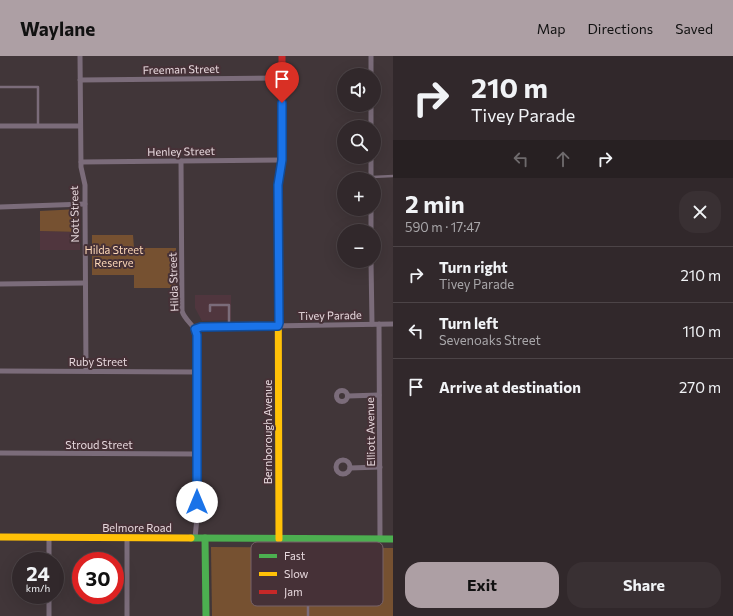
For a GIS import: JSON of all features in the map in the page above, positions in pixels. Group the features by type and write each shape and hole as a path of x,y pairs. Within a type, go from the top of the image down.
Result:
{"street":[{"name":"Nott Street","path":"80,56 81,162 85,185 86,204 86,371"},
{"name":"Bernborough Avenue","path":"279,539 278,185 282,160 282,56"},
{"path":"371,56 371,68"},
{"name":"Freeman Street","path":"80,80 282,78"},
{"path":"0,126 80,126"},
{"name":"Henley Street","path":"81,162 282,160"},
{"name":"Hilda Street","path":"181,161 182,313 195,329"},
{"path":"0,207 86,204"},
{"path":"371,268 372,324"},
{"path":"0,284 85,283"},
{"name":"Elliott Avenue","path":"379,324 380,539"},
{"name":"Tivey Parade","path":"195,329 201,327 393,324"},
{"path":"195,329 197,372 197,518 206,616"},
{"name":"Ruby Street","path":"0,371 197,372"},
{"path":"348,396 380,395"},
{"name":"Stroud Street","path":"0,453 197,454"},
{"path":"350,468 380,467"},
{"name":"Belmore Road","path":"0,537 393,539"},
{"path":"49,537 49,552"},
{"path":"127,538 127,616"},
{"path":"49,604 49,616"}],"lane":[{"path":"0,87 38,87 38,126"},
{"path":"381,177 393,176"},
{"path":"210,311 210,305 229,305 229,327"}],"shaded area":[{"path":"40,231 80,232 80,250 40,250"},
{"path":"195,295 231,295 231,320 202,321 195,308"}],"green space":[{"path":"80,209 80,232 40,231 40,211"},
{"name":"Hilda Street Reserve","path":"92,235 133,235 134,248 176,248 176,288 134,288 134,275 92,275"},
{"path":"211,547 251,547 251,606 383,606 383,548 393,548 393,616 212,616"}],"traffic: fast":[{"path":"191,538 393,539"},
{"path":"205,538 206,616"}],"traffic: slow":[{"path":"278,234 279,539"},
{"path":"0,537 191,538"}],"traffic: jam":[{"path":"278,234 278,185 282,153 282,56"}],"route":[{"path":"197,502 197,335 195,329 199,327 278,326 279,323 278,185 282,160 282,103"}]}
